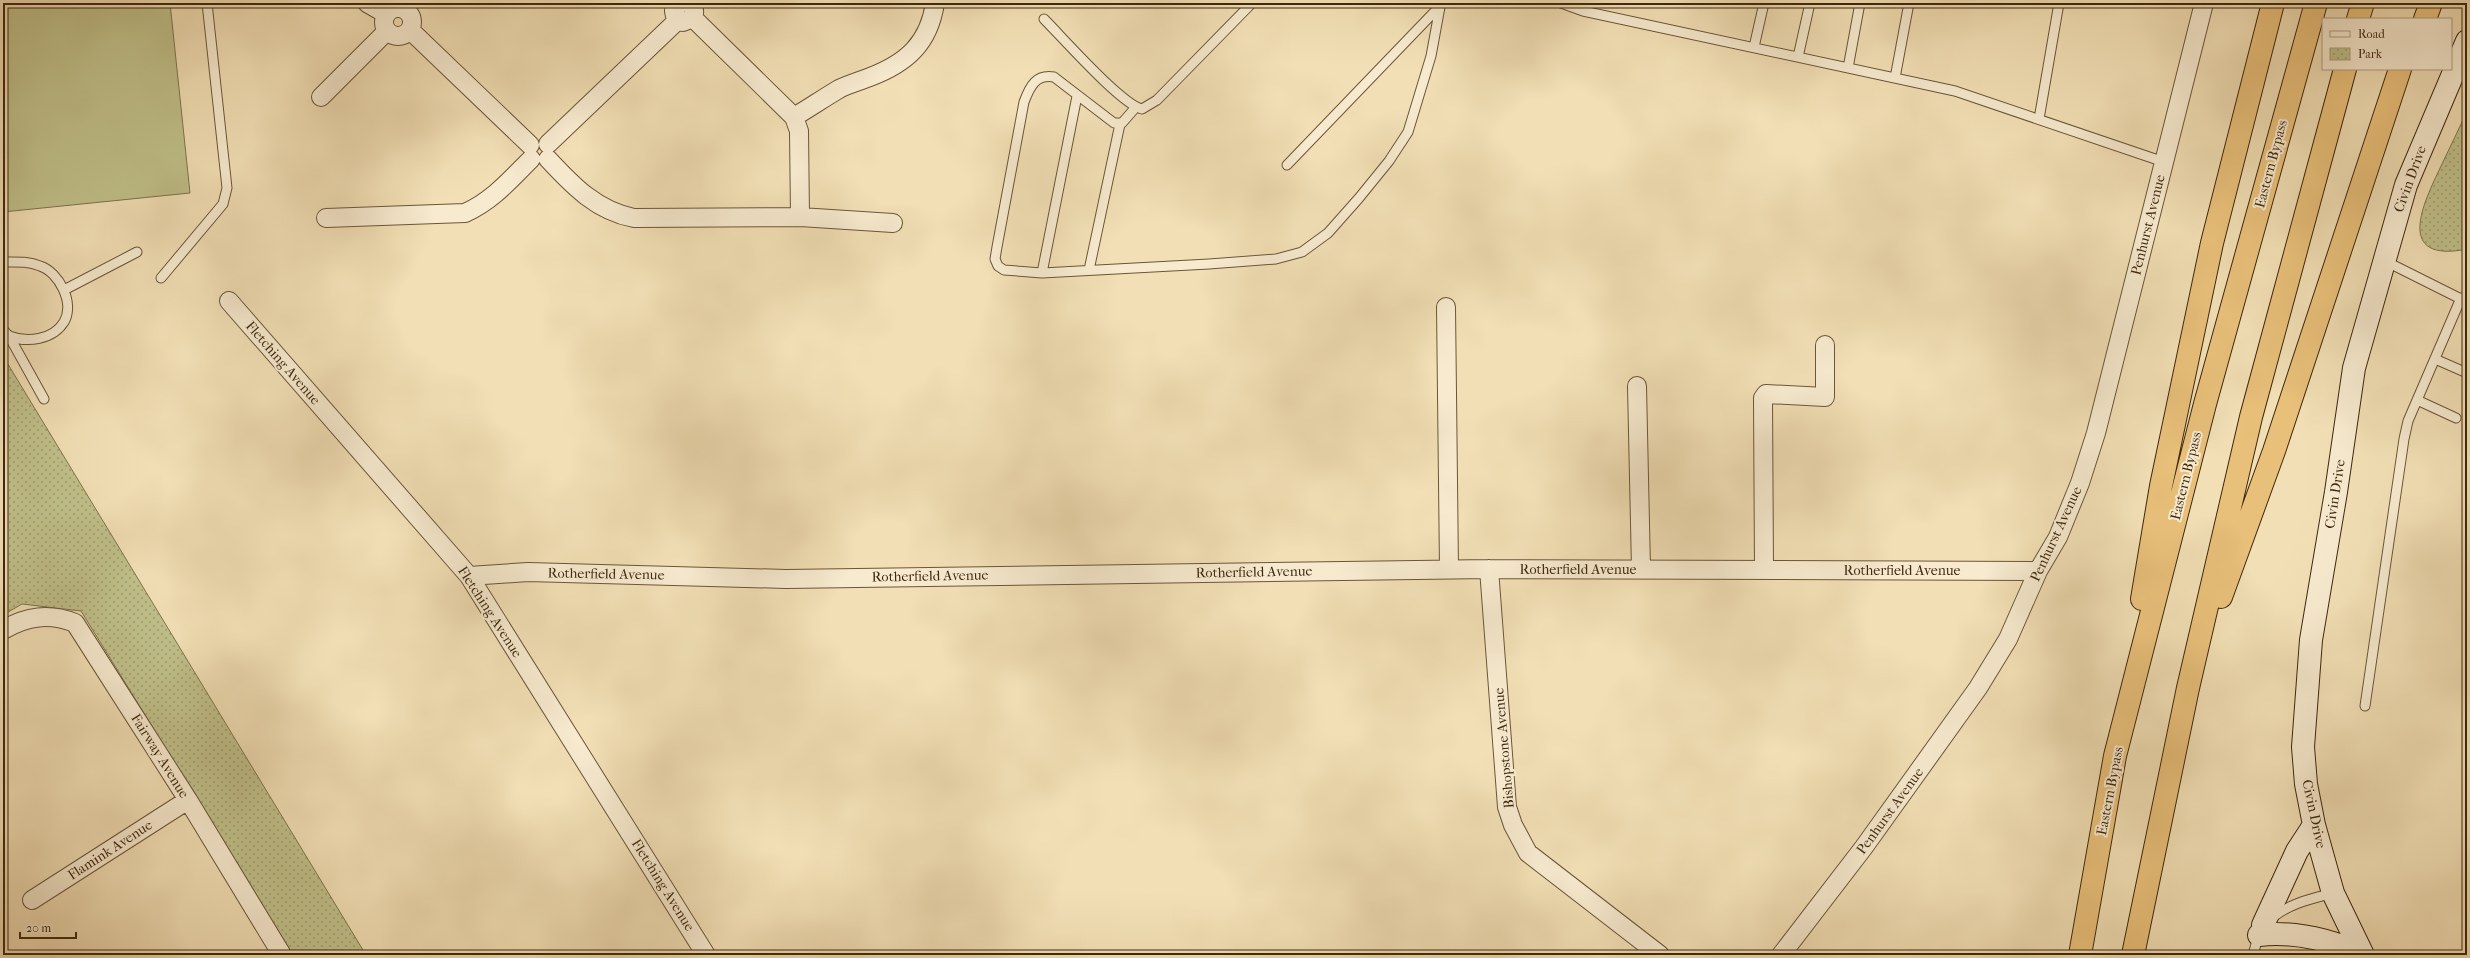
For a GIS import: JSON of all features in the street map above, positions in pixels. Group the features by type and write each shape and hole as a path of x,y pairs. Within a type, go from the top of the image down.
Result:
{"highway":[{"path":"2115,756 2160,486 2212,243 2273,3"},
{"name":"Eastern Bypass","path":"2080,955 2115,756 2205,404 2316,3"},
{"path":"2358,18 2363,3"},
{"path":"2415,18 2420,3"},
{"path":"2425,18 2431,3"},
{"path":"2133,955 2188,688 2251,417 2345,70"},
{"path":"2188,688 2274,451 2386,117 2400,70"},
{"path":"2386,117 2405,70"}],"main road":[{"name":"Civin Drive","path":"2363,955 2333,893 2314,825 2306,784 2303,747 2311,640 2336,492 2354,368 2406,186 2467,41"},
{"path":"2314,825 2291,863 2260,930 2273,933 2312,936 2338,944 2363,955"}],"street":[{"path":"367,3 386,14"},
{"path":"794,117 840,89 888,70 903,60 921,42 932,23 935,3"},
{"name":"Penhurst Avenue","path":"1781,955 1864,848 1978,688 2008,639 2038,570 2058,537 2080,483 2098,425 2204,3"},
{"path":"397,7 414,8 410,30 399,36 387,32 384,26 386,14 397,7"},
{"path":"410,30 540,163 548,152 687,8 794,117 799,131 800,217"},
{"path":"321,97 387,32"},
{"path":"326,218 465,213 482,206 496,195 530,152"},
{"path":"548,152 579,192 619,215 634,218 800,217 893,223"},
{"name":"Fletching Avenue","path":"229,301 469,576 706,955"},
{"path":"1446,307 1449,569"},
{"path":"1764,570 1763,398 1766,394 1825,397 1825,345"},
{"path":"1637,386 1641,569"},
{"name":"Rotherfield Avenue","path":"469,576 528,572 786,578 1449,569 2038,570"},
{"name":"Bishopstone Avenue","path":"1489,569 1507,807 1513,825 1528,853 1660,955"},
{"name":"Fairway Avenue","path":"3,630 33,616 58,617 75,623 188,800 282,955"},
{"name":"Flamink Avenue","path":"32,900 188,800"}],"lane":[{"path":"161,278 223,204 227,188 207,3"},
{"path":"1044,19 1136,107 1142,109 1157,100 1252,3"},
{"path":"1561,3 1583,11 1955,91 2164,162"},
{"path":"1754,47 1764,3"},
{"path":"1798,57 1810,3"},
{"path":"1848,68 1860,3"},
{"path":"1895,78 1909,3"},
{"path":"2039,119 2059,3"},
{"path":"1120,124 1114,123 1054,77 1046,76 1038,78 1030,86 1024,102 995,259 998,266 1004,270 1042,273 1276,259 1302,252 1323,237 1364,193 1389,161 1408,132 1421,96 1431,56 1440,5"},
{"path":"1287,165 1440,5"},
{"path":"1042,273 1077,96"},
{"path":"1089,270 1120,124 1136,107"},
{"path":"64,290 137,252"},
{"path":"2365,706 2400,477 2404,439 2417,400 2464,300 2385,261"},
{"path":"3,262 23,262 41,266 56,277 64,290 67,307 64,321 52,334 32,340 20,340 6,333"},
{"path":"6,333 44,399"},
{"path":"2435,359 2467,373"},
{"path":"2417,400 2456,418"},
{"path":"2253,955 2260,930 2284,908 2333,893"}],"green space":[{"path":"3,3 170,3 190,193 3,212"},
{"path":"2467,111 2467,245 2462,250 2440,251 2427,246 2421,236 2420,223 2423,208 2429,192"},
{"path":"3,356 366,955 293,955 81,611 22,604 3,615"}]}
